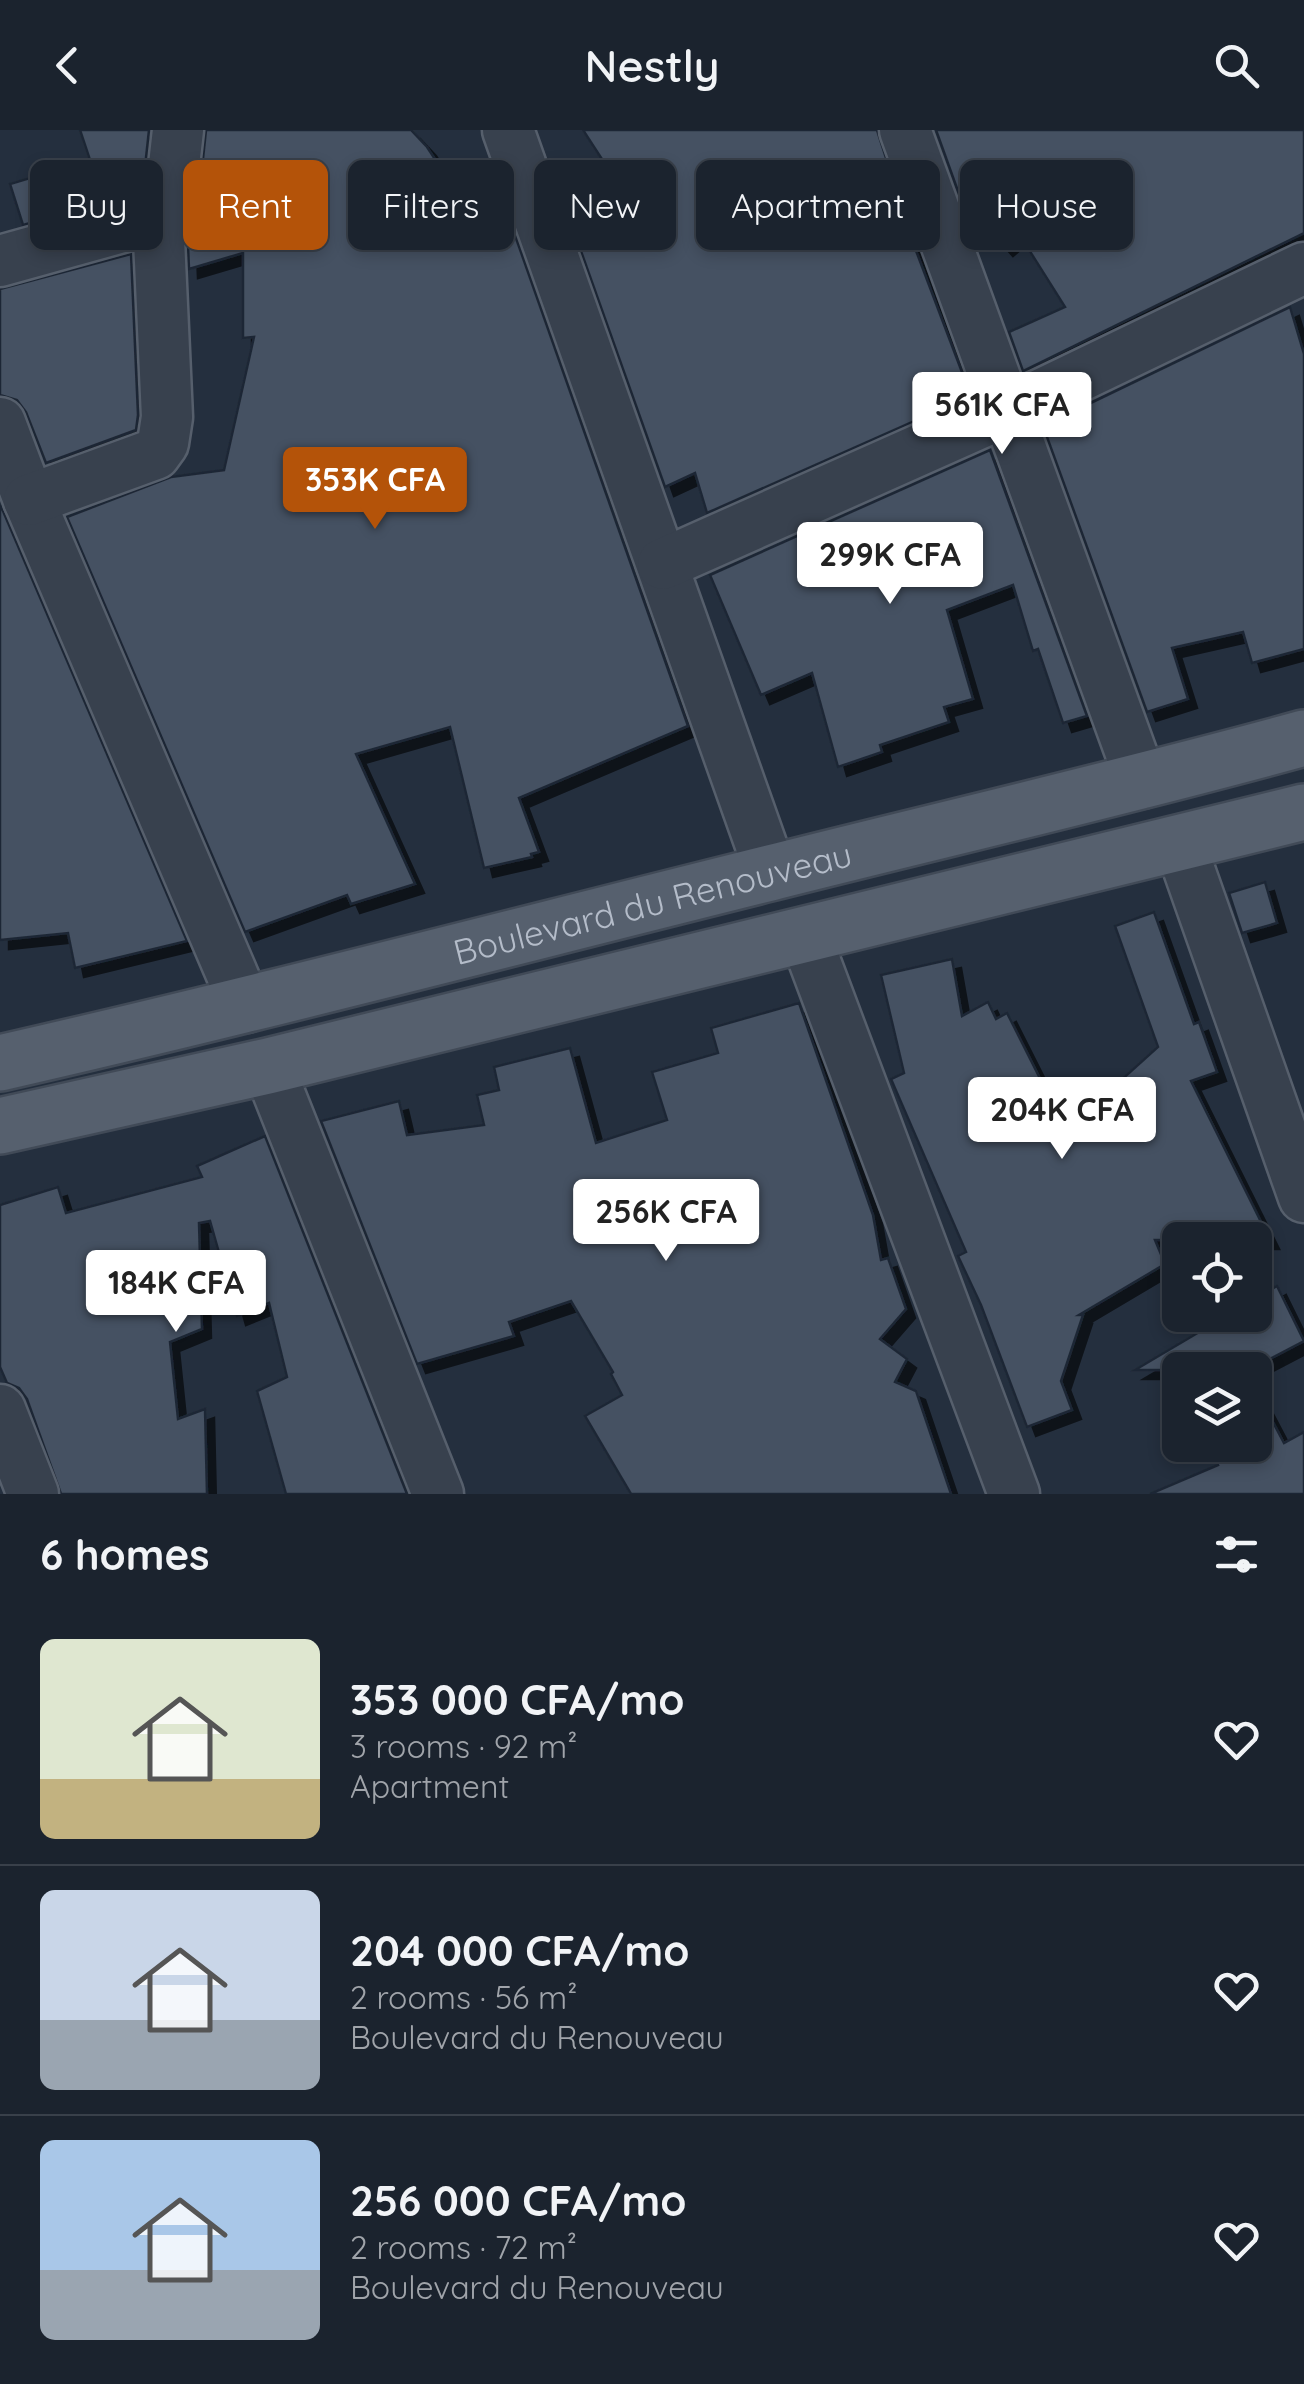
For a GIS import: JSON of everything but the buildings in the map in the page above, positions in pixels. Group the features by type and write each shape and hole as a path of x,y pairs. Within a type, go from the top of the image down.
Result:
{"main road":[{"name":"Boulevard du Renouveau","path":"0,1063 246,1007 1304,738"},
{"name":"Boulevard du Renouveau","path":"0,1126 268,1066 1304,812"}],"street":[{"path":"163,205 172,183 178,130"},
{"path":"508,130 771,873"},
{"path":"905,130 1142,782"},
{"path":"0,261 40,250"},
{"path":"29,500 154,454 163,442 167,417 159,250"},
{"path":"664,564 1009,410 1304,268"},
{"path":"0,423 29,500 246,1007"},
{"path":"1180,844 1304,1197"},
{"path":"804,933 1014,1494"},
{"path":"268,1066 438,1494"},
{"path":"0,1410 33,1494"}]}
